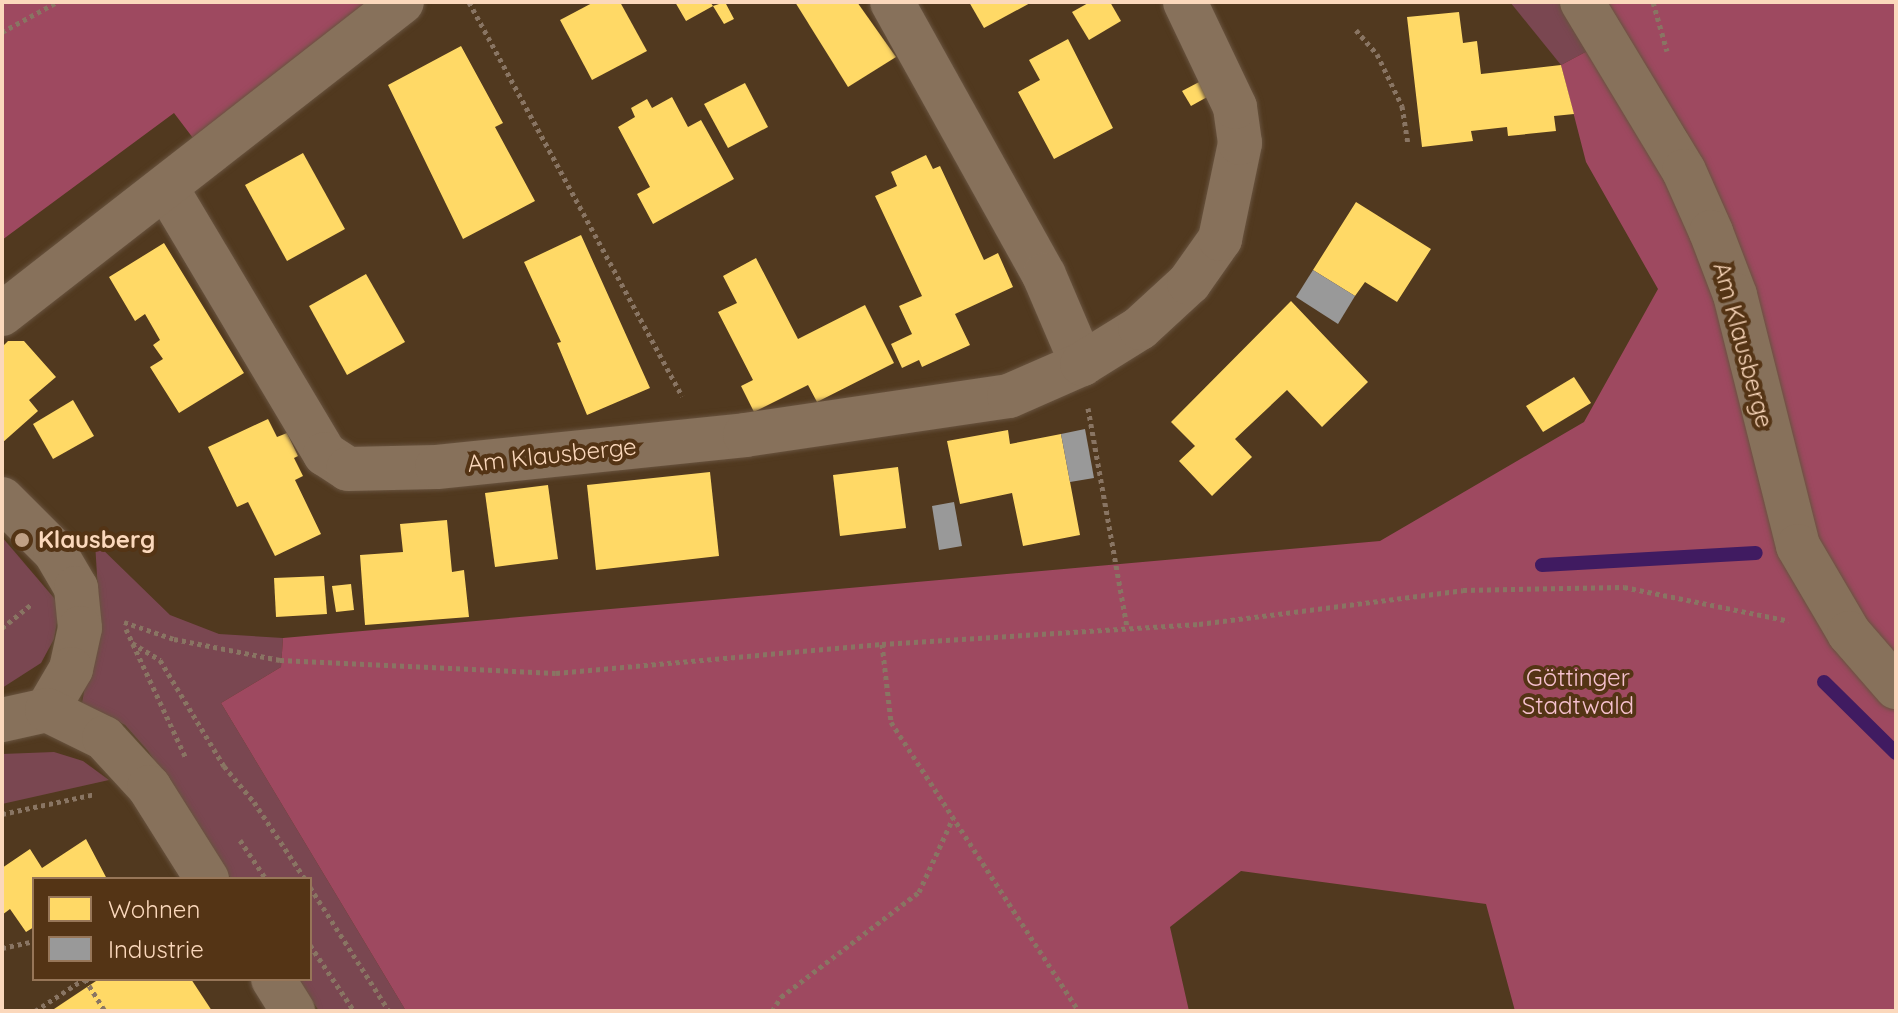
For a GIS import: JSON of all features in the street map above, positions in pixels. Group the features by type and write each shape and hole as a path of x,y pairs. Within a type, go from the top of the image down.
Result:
{"street":[{"path":"2,314 167,189 402,2"},
{"path":"892,2 1044,275 1082,364"},
{"name":"Am Klausberge","path":"167,189 325,454 348,469 437,467 705,439 1009,396 1082,364 1140,328 1189,283 1220,239 1233,193 1240,143 1235,107 1185,2"},
{"name":"Am Klausberge","path":"1582,2 1684,171 1711,232 1735,295 1784,508 1813,575 1849,633 1896,687"},
{"path":"2,499 55,552 76,588 80,628 71,669 47,710"},
{"path":"2,720 47,710 104,738 149,787 206,877"},
{"path":"274,981 293,1011"}],"path":[{"path":"2,32 57,2"},
{"path":"469,2 705,439"},
{"path":"1356,30 1377,54 1402,106 1408,142"},
{"path":"1082,364 1127,626"},
{"path":"76,588 122,621 174,639 280,660 556,673 882,644 1127,626 1199,624 1463,590 1624,587 1849,633"},
{"path":"122,621 190,765"},
{"path":"132,643 160,660 224,766 254,802 304,877"},
{"path":"882,644 891,722 1079,1011"},
{"path":"2,814 149,787"},
{"path":"772,1011 781,997 919,892 953,817"},
{"path":"235,833 265,877"},
{"path":"312,890 389,1011"},
{"path":"2,948 32,941"},
{"path":"312,948 354,1011"},
{"path":"35,1011 82,981"},
{"path":"86,981 105,1011"}],"shaded area":[{"path":"1510,2 1567,2 1593,48 1561,65"},
{"path":"2,537 60,605 54,639 41,663 2,688"},
{"path":"95,542 170,615 219,634 283,638 281,667 221,703 406,1011 319,1011 298,981 312,981 312,877 230,877 148,751 125,725 82,703 99,609"},
{"path":"54,752 83,761 109,780 2,804 2,754"}],"green space":[{"path":"2,2 369,2 196,142 174,113 2,240"},
{"name":"Göttinger Stadtwald","path":"1603,2 1896,2 1896,1011 1515,1011 1486,904 1241,871 1170,927 1189,1011 406,1011 221,703 281,667 283,638 1380,541 1584,422 1658,289 1586,162 1561,65 1593,48 1654,155 1687,133"}],"building: Wohnen":[{"path":"594,2 620,2 647,51 592,80 560,20"},
{"path":"675,2 710,2 713,6 686,21"},
{"path":"725,2 734,19 724,24 713,6"},
{"path":"795,2 857,2 896,57 848,87"},
{"path":"969,2 1032,2 984,28"},
{"path":"1090,2 1110,2 1121,21 1089,40 1072,12"},
{"path":"1459,12 1463,43 1477,41 1481,74 1561,65 1574,114 1554,116 1556,131 1508,136 1507,127 1471,131 1473,141 1422,147 1407,17"},
{"path":"1068,39 1113,128 1054,159 1018,92 1040,80 1029,60"},
{"path":"461,46 503,123 495,127 535,201 463,239 388,85"},
{"path":"1201,81 1209,96 1191,106 1182,91"},
{"path":"745,83 768,127 728,148 704,104"},
{"path":"672,97 688,127 701,120 734,179 653,224 637,194 650,187 618,127 635,117 631,108 647,99 652,108"},
{"path":"303,153 345,229 287,261 245,185"},
{"path":"926,155 933,169 940,166 984,260 998,253 1013,287 955,314 970,345 922,367 919,360 902,368 891,344 912,334 899,306 922,296 875,196 897,186 891,172"},
{"path":"1356,202 1431,249 1397,302 1365,282 1355,296 1313,270"},
{"path":"581,235 650,388 587,415 557,343 561,342 524,262"},
{"path":"164,243 244,373 179,413 150,367 163,359 153,345 160,340 145,314 135,321 109,277"},
{"path":"756,258 798,339 865,305 894,363 817,402 808,385 754,412 741,386 753,380 718,312 737,303 723,276"},
{"path":"366,274 405,342 347,375 309,306"},
{"path":"1291,301 1368,382 1322,427 1287,390 1235,439 1252,457 1212,496 1179,461 1195,446 1171,422"},
{"path":"8,341 24,341 56,377 29,400 38,411 2,443 2,347"},
{"path":"1574,377 1591,403 1543,432 1526,406"},
{"path":"73,400 94,436 53,459 33,424"},
{"path":"268,419 277,437 287,433 298,456 294,458 303,476 295,480 321,534 275,556 248,502 237,507 208,447"},
{"path":"1008,430 1010,444 1061,434 1080,535 1023,546 1012,493 960,504 947,441"},
{"path":"898,467 906,528 840,536 833,475"},
{"path":"710,472 719,556 596,570 587,485"},
{"path":"548,485 558,559 495,567 485,493"},
{"path":"447,520 452,572 464,570 469,617 365,625 360,555 403,552 400,524"},
{"path":"324,576 327,614 276,617 274,578"},
{"path":"351,584 354,610 336,612 332,586"},
{"path":"86,839 106,877 32,877 32,928 26,932 10,909 2,915 2,868 30,849 42,868"},
{"path":"96,981 192,981 212,1011 51,1011"}],"building: Industrie":[{"path":"1313,270 1355,296 1338,324 1296,297"},
{"path":"1085,429 1094,478 1070,482 1061,434"},
{"path":"954,502 962,546 939,550 932,506"}],"waterway":[{"path":"1542,565 1756,553"},
{"path":"1824,682 1896,753"}],"place":[{"name":"Klausberg","path":"22,540"}]}
